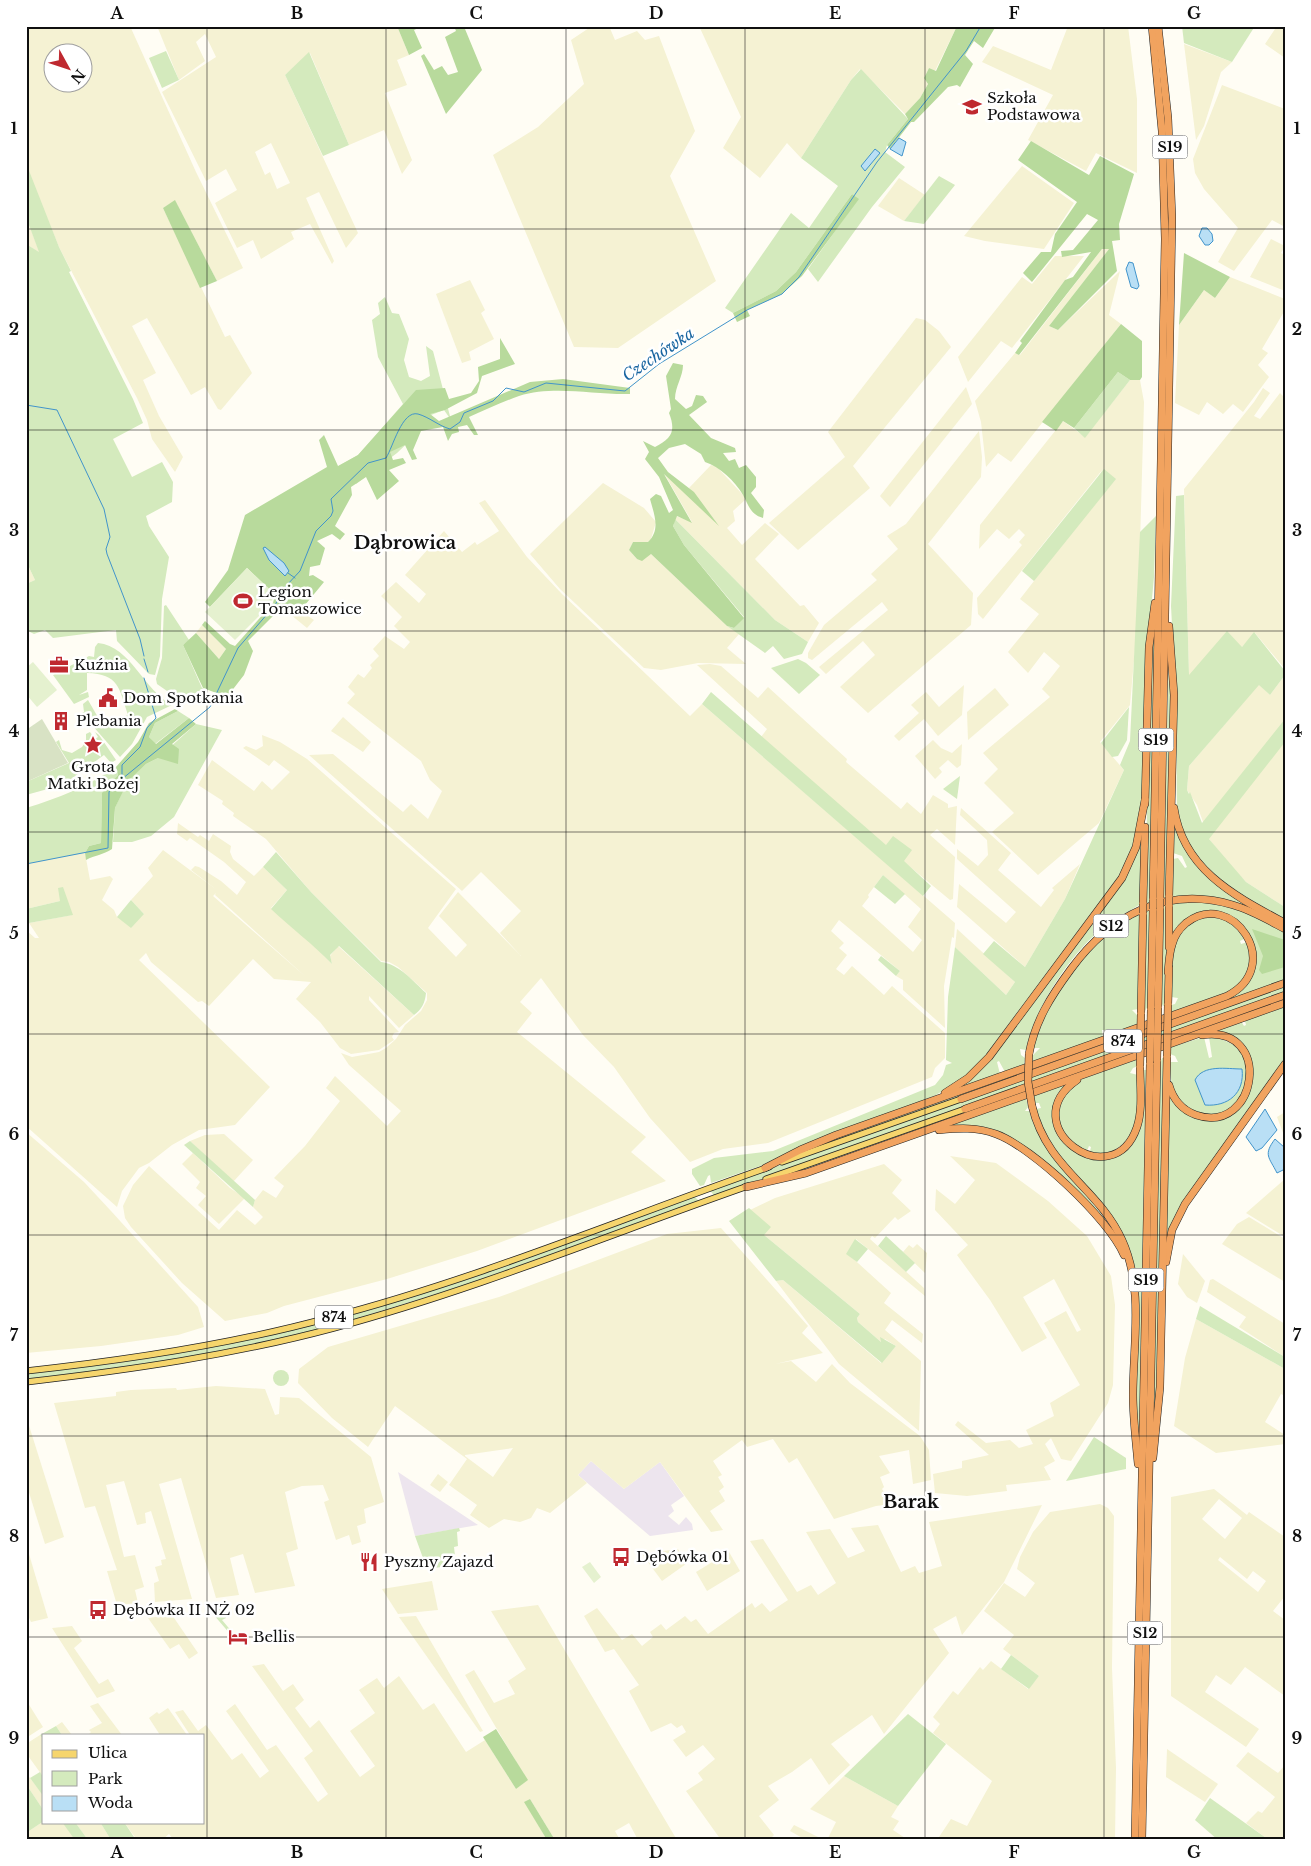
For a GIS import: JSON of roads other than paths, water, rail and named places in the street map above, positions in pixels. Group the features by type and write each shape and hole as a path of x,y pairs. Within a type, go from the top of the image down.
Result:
{"highway":[{"name":"S19","path":"1142,1497 1156,908 1165,218 1162,131 1152,26"},
{"name":"S19","path":"1156,899 1166,596 1172,193 1168,118 1158,26"},
{"path":"1094,1071 1076,1080 1065,1089 1057,1106 1056,1117 1060,1132 1069,1145 1085,1155 1099,1157 1122,1148 1136,1129 1140,1066 1150,647 1159,580"},
{"path":"1162,1284 1173,678 1166,596"},
{"path":"1172,782 1175,814 1180,832 1188,850 1199,865 1221,885 1285,923"},
{"path":"923,1104 959,1084 984,1062 1117,885 1136,847 1145,800"},
{"name":"S12","path":"1135,1840 1142,1497 1133,1397 1135,1310 1132,1269 1120,1234 1103,1209 1053,1154 1040,1131 1028,1086 1030,1054 1039,1020 1058,987 1093,942 1109,927 1130,914 1165,902 1204,899 1242,908 1285,929"},
{"path":"765,1168 810,1145 1233,993 1244,984 1251,969 1253,958 1251,942 1243,930 1228,918 1214,915 1196,918 1182,927 1174,938 1168,972"},
{"name":"874","path":"961,1099 1285,983"},
{"name":"874","path":"965,1109 1285,995"},
{"path":"746,1186 806,1173 1285,1003"},
{"path":"1167,1071 1170,1089 1177,1102 1187,1111 1199,1116 1221,1115 1238,1106 1245,1096 1250,1085 1250,1069 1246,1054 1236,1043 1218,1035 1184,1038"},
{"name":"S19","path":"1148,1491 1153,1061"},
{"name":"S12","path":"1142,1840 1148,1491 1160,1400 1162,1284 1169,1241 1183,1207 1285,1064"},
{"path":"919,1134 956,1128 972,1128 1005,1138 1028,1152 1087,1206 1110,1230 1125,1259 1135,1310"}],"main road":[{"name":"874","path":"26,1371 191,1349 330,1318 461,1277 961,1099"},
{"name":"874","path":"26,1382 191,1360 334,1328 462,1288 965,1109"}],"water":[{"path":"899,138 906,142 902,156 890,149"},
{"path":"875,149 880,153 865,171 861,166"},
{"path":"1202,228 1207,228 1212,234 1213,241 1209,245 1205,245 1199,236"},
{"path":"1129,262 1133,263 1139,286 1137,289 1131,287 1126,269"},
{"path":"265,547 284,563 289,571 285,576 269,560 263,548"},
{"path":"1216,1068 1242,1069 1241,1085 1233,1097 1221,1104 1205,1105 1195,1080 1199,1075 1209,1069"},
{"path":"1265,1109 1277,1130 1262,1148 1256,1151 1246,1137"},
{"path":"1275,1139 1285,1148 1285,1169 1277,1173 1268,1156 1271,1144"}],"waterway":[{"name":"Czechówka","path":"26,864 108,848 109,792 114,783 122,779 210,707 238,648 275,605 286,586 300,571 316,531 331,516 333,511 331,499 368,463 386,458 399,430 407,418 412,414 418,414 450,429 460,422 464,413 493,401 506,388 524,392 546,383 625,391 659,364 747,310 782,294 799,277 877,162 966,51 981,26"},
{"path":"26,405 57,410 104,509 110,537 106,549 107,554 140,639 144,656"},
{"name":"Czechówka","path":"288,573 295,578"},
{"path":"144,659 148,672"},
{"path":"122,779 122,765 140,747 147,728 156,718 144,678"}],"place":[{"name":"Szkoła Podstawowa","path":"972,107"},
{"name":"Legion Tomaszowice","path":"243,601"},
{"name":"Kuźnia","path":"59,665"},
{"name":"Dom Spotkania","path":"108,698"},
{"name":"Plebania","path":"61,721"},
{"name":"Grota Matki Bożej","path":"93,745"},
{"name":"Dębówka 01","path":"621,1557"},
{"name":"Pyszny Zajazd","path":"369,1562"},
{"name":"Dębówka II NŻ 02","path":"98,1610"},
{"name":"Bellis","path":"238,1637"}],"district":[{"name":"Dąbrowica","path":"405,543"},
{"name":"Barak","path":"911,1502"}]}
